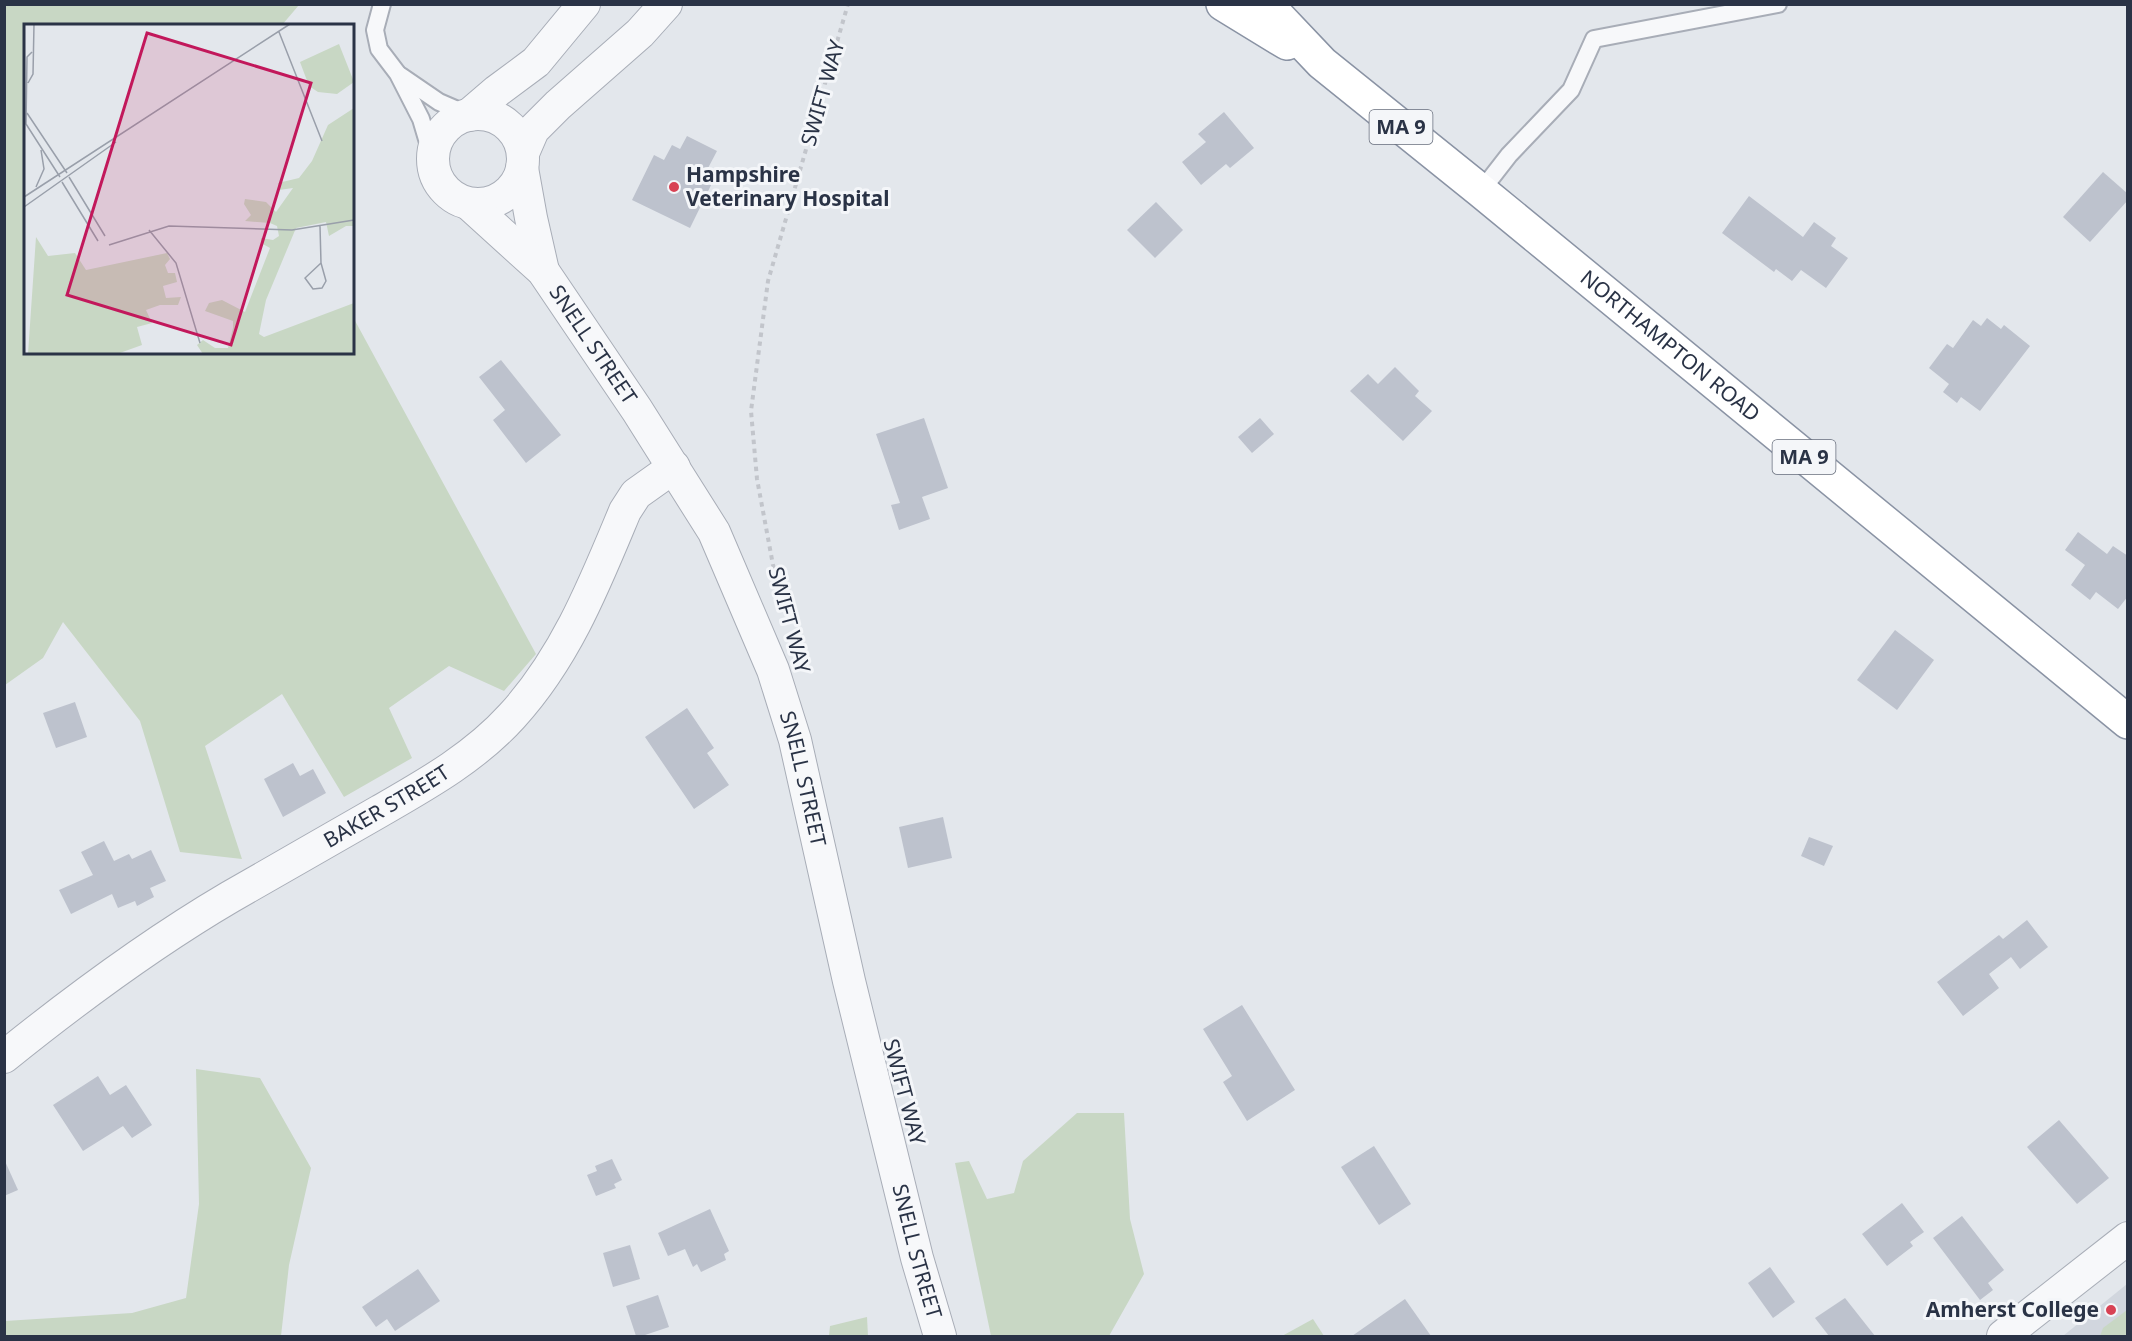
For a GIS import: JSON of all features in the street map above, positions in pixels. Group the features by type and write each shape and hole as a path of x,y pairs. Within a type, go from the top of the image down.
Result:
{"highway":[{"name":"NORTHAMPTON ROAD","path":"1223,4 1322,63"},
{"name":"NORTHAMPTON ROAD","path":"1266,4 1322,63 2127,722"}],"street":[{"path":"469,115 536,62 584,4"},
{"path":"522,160 518,139 510,127 497,118 483,114 469,115 455,120 444,129 436,142 432,156 434,171 440,184 450,195 469,204 484,205 509,193 517,182 533,130 640,33 666,4"},
{"name":"SNELL STREET","path":"522,160 531,218 543,271"},
{"name":"SNELL STREET","path":"469,204 543,271 674,467 714,532 773,670 799,758 849,981 917,1258 940,1336"},
{"name":"BAKER STREET","path":"4,1057 63,1009 159,941 450,769 487,741 512,717 555,661 575,625 625,511 636,494 674,467"},
{"path":"2003,1336 2127,1238"}],"lane":[{"path":"382,4 375,30 379,49 398,74 421,119 432,156"},
{"path":"1481,191 1509,154 1571,90 1594,39 1778,4"},
{"path":"398,74 439,102 469,115"}],"path":[{"name":"SWIFT WAY","path":"785,609 773,565 757,479 751,411 768,281 848,4"}],"shaded area":[{"name":"Amherst College","path":"2127,1284 2127,1336 2063,1336"}],"green space":[{"path":"5,4 299,5 283,24 24,24 24,354 354,354 354,319 536,654 504,691 449,666 389,708 412,758 344,797 282,694 205,746 242,859 180,852 140,721 63,622 43,658 5,685"},
{"path":"196,1069 260,1078 311,1168 289,1265 281,1336 5,1336 5,1321 132,1313 186,1298 199,1204"},
{"path":"1077,1113 1124,1113 1130,1219 1144,1274 1109,1336 991,1336 955,1163 969,1161 987,1199 1014,1193 1023,1161"},
{"path":"2127,1310 2127,1336 2100,1336 2103,1328"},
{"path":"867,1317 868,1336 829,1336 830,1326"},
{"path":"1313,1319 1324,1336 1282,1336"}],"building":[{"path":"1224,112 1254,148 1230,168 1226,164 1201,185 1182,162 1206,142 1198,134"},
{"name":"Hampshire Veterinary Hospital","path":"687,136 717,151 707,170 716,175 690,228 632,200 654,155 664,160 672,145 680,149"},
{"path":"2103,172 2128,194 2128,200 2090,242 2063,217"},
{"path":"1749,196 1803,237 1814,222 1836,238 1831,246 1848,258 1826,288 1801,270 1792,281 1776,269 1774,272 1722,233"},
{"path":"1156,202 1183,230 1155,258 1127,230"},
{"path":"1987,318 2001,329 2004,325 2030,346 1980,411 1961,397 1957,403 1943,392 1949,384 1929,368 1947,344 1953,348 1973,320 1981,326"},
{"path":"501,360 561,435 526,463 493,420 505,410 479,377"},
{"path":"1395,367 1419,391 1415,396 1432,411 1403,441 1350,391 1368,374 1378,384"},
{"path":"924,418 948,488 922,497 930,519 899,530 891,505 900,503 876,434"},
{"path":"1260,418 1274,434 1252,453 1238,437"},
{"path":"2078,532 2107,554 2113,546 2128,556 2128,596 2118,609 2096,592 2090,600 2071,585 2085,565 2065,550"},
{"path":"1895,630 1934,660 1897,710 1857,680"},
{"path":"75,702 87,737 56,748 43,713"},
{"path":"687,708 714,748 707,753 729,785 694,809 645,737"},
{"path":"293,763 300,776 313,769 326,793 283,817 264,779"},
{"path":"943,817 952,858 908,868 899,827"},
{"path":"1809,837 1833,846 1824,866 1801,856"},
{"path":"104,841 114,861 129,854 132,859 151,850 166,881 150,888 154,897 137,906 135,901 118,908 112,894 71,914 59,890 93,875 81,852"},
{"path":"2027,920 2048,947 2020,969 2011,957 1989,974 1999,988 1963,1016 1937,982 1999,935 2003,939"},
{"path":"1242,1005 1295,1090 1247,1121 1223,1082 1232,1076 1203,1029"},
{"path":"98,1076 110,1095 126,1085 152,1125 132,1138 123,1126 83,1151 53,1105"},
{"path":"2059,1120 2109,1178 2077,1204 2027,1147"},
{"path":"1374,1146 1411,1204 1379,1225 1341,1167"},
{"path":"4,1159 18,1190 4,1196"},
{"path":"612,1159 622,1180 614,1184 616,1188 596,1196 587,1175 597,1171 595,1166"},
{"path":"1902,1203 1924,1232 1910,1242 1913,1246 1887,1266 1862,1234"},
{"path":"710,1209 729,1251 724,1254 726,1260 701,1272 697,1264 693,1267 685,1249 668,1256 658,1233"},
{"path":"1962,1216 2004,1270 1988,1283 1993,1290 1980,1300 1933,1238"},
{"path":"630,1245 640,1279 613,1287 603,1253"},
{"path":"1770,1267 1795,1302 1773,1318 1748,1283"},
{"path":"418,1269 440,1301 395,1331 387,1319 376,1327 362,1307"},
{"path":"658,1295 669,1327 636,1336 626,1306"},
{"path":"1845,1298 1875,1336 1829,1336 1815,1318"},
{"path":"1405,1299 1431,1336 1352,1336"}],"place":[{"name":"Hampshire Veterinary Hospital","path":"674,187"},
{"name":"Amherst College","path":"2111,1310"}]}
